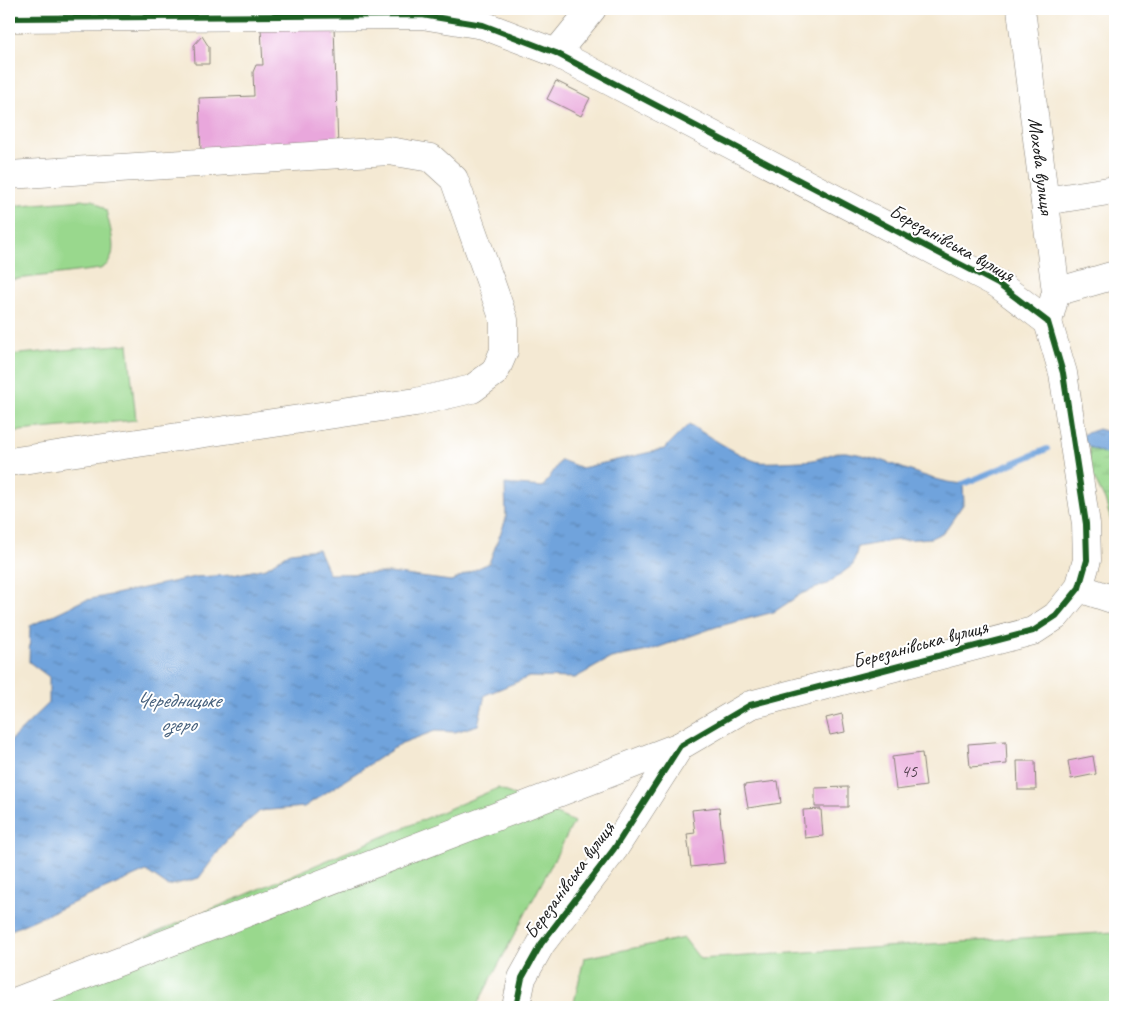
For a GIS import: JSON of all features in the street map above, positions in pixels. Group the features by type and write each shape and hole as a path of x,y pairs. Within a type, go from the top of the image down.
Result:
{"street":[{"path":"556,53 592,9"},
{"name":"Мохова вулиця","path":"1021,9 1056,292 1048,322"},
{"name":"Березанівська вулиця","path":"9,18 422,15 483,25 556,53 998,284 1048,322 1063,373 1086,524 1088,560 1079,588 1056,616 1033,631 750,705 680,746 614,849 541,944 522,978 516,1007"},
{"path":"9,175 389,151 432,158 454,179 504,320 504,351 495,372 472,389 416,402 9,462"},
{"path":"1045,201 1115,190"},
{"path":"1056,292 1115,276"},
{"path":"1079,588 1115,600"},
{"path":"9,1004 680,746"}],"green space":[{"path":"93,200 106,210 113,243 111,259 107,265 100,269 9,280 9,206"},
{"path":"128,344 136,420 9,432 9,355"},
{"path":"1089,447 1115,458 1115,534 1105,500 1090,470"},
{"path":"498,788 574,822 476,1007 9,1007 9,995"},
{"path":"1115,932 1115,1007 573,1007 584,958 684,938 700,959"}],"water":[{"name":"Чередницьке озеро","path":"689,424 734,451 759,462 813,460 842,452 876,459 919,474 963,484 964,503 944,532 931,538 890,541 858,547 853,565 827,584 801,594 774,612 716,627 648,651 611,658 575,678 529,677 485,695 478,725 455,732 435,731 402,743 304,807 260,811 227,840 199,878 168,886 146,871 9,931 9,742 49,703 49,677 29,662 30,626 82,601 195,577 233,575 266,568 290,552 318,549 329,574 390,573 451,581 489,563 506,519 505,484 543,487 561,460 582,468 664,449"},
{"path":"1098,429 1115,434 1115,458 1089,447 1081,435"}],"building":[{"path":"334,26 338,148 201,153 199,98 254,96 253,72 256,65 263,65 261,29"},
{"path":"202,36 209,47 209,64 195,64 194,45"},
{"path":"556,81 590,98 581,116 547,99"},
{"path":"842,714 845,732 830,735 826,718"},
{"path":"1006,741 1007,764 970,767 968,744"},
{"path":"922,753 926,786 896,790 892,757"},
{"path":"1093,756 1096,774 1071,779 1068,761"},
{"path":"1017,761 1035,761 1036,790 1018,790"},
{"path":"778,781 781,803 748,808 744,785"},
{"path":"848,787 848,807 815,807 815,788"},
{"path":"719,807 725,863 691,867 687,834 695,833 692,810"},
{"path":"821,809 823,836 805,838 803,810"}],"waterway":[{"path":"963,484 1047,449"}],"cycle path":[{"path":"9,18 422,15 483,25 556,53 998,284 1048,322 1063,373 1086,524 1087,560 1079,588 1056,616 1033,631 750,705 680,746 614,849 541,944 522,978 516,1007"}]}
